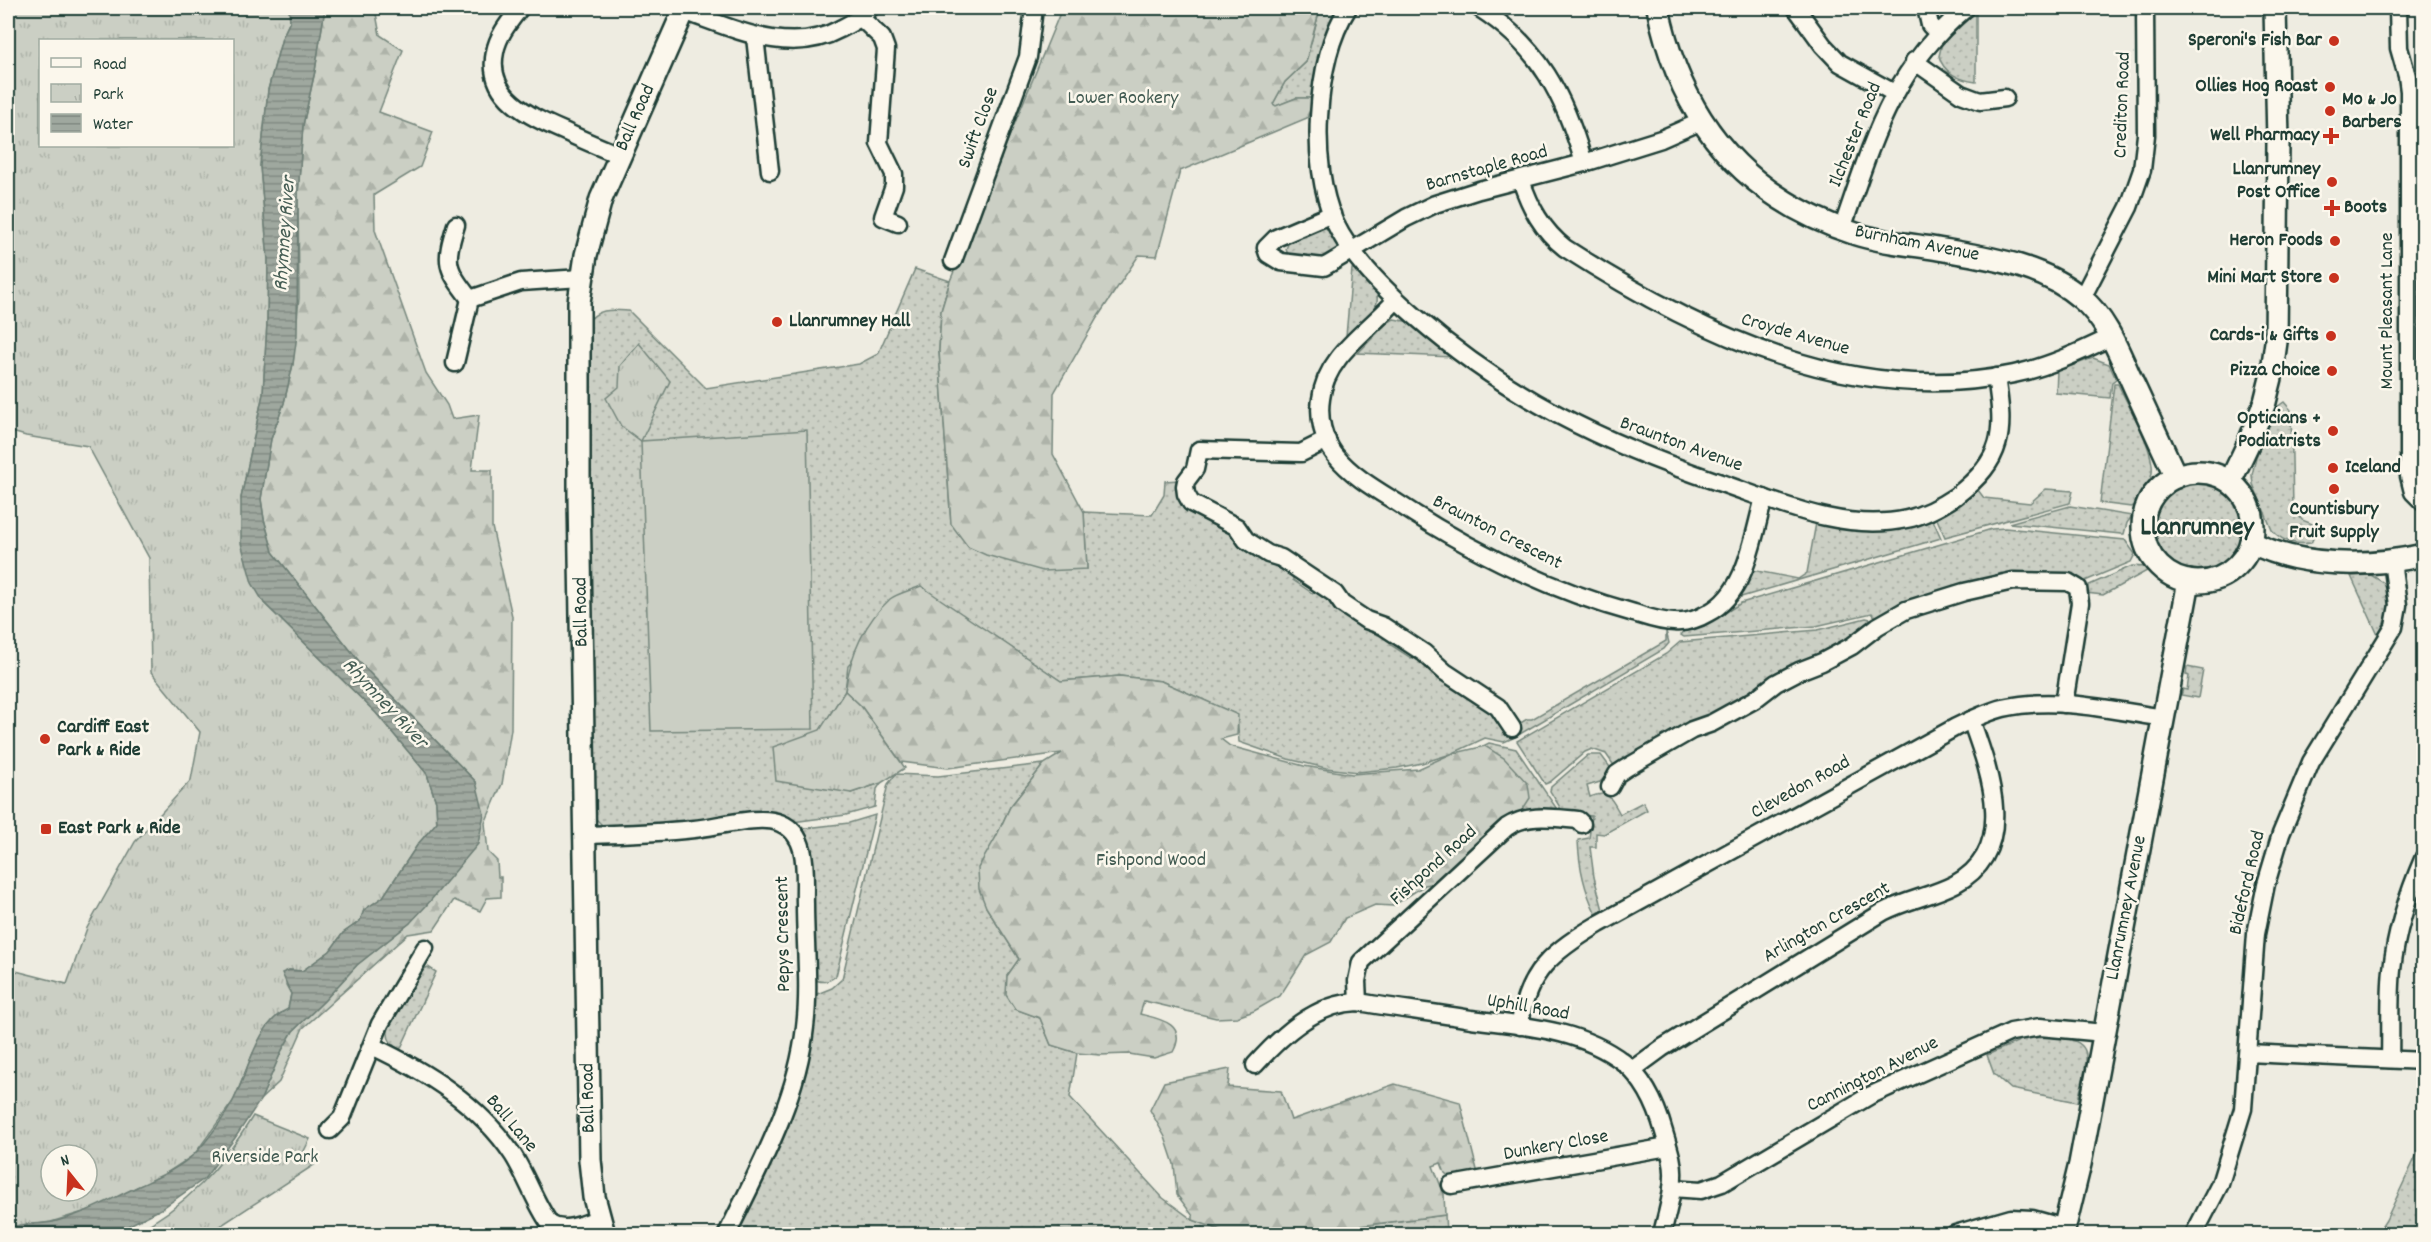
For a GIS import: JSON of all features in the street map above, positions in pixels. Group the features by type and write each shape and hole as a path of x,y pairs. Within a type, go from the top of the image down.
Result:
{"street":[{"path":"518,8 504,29 495,51 495,75 505,95 516,107 535,119 619,155"},
{"name":"Swift Close","path":"953,261 1028,57 1034,8"},
{"name":"Braunton Avenue","path":"1348,8 1331,47 1324,72 1319,107 1319,149 1336,224 1379,283 1396,300 1479,368 1559,416 1619,446 1821,516 1861,521 1895,521 1919,516 1935,509 1974,481 1995,455 2001,416 1996,377"},
{"path":"1479,8 1509,31 1552,81 1567,110 1584,163"},
{"name":"Burnham Avenue","path":"1658,8 1673,60 1702,121 1717,143 1732,159 1768,190 1800,211 1842,229 1876,239 1993,258 2060,283 2082,298 2097,315 2111,337 2176,477"},
{"path":"1796,8 1823,45 1840,63 1894,93"},
{"path":"1926,8 1930,26 1938,33"},
{"name":"Ilchester Road","path":"1842,229 1878,126 1894,93 1914,61 1938,33 1966,8"},
{"name":"Crediton Road","path":"2082,298 2129,207 2142,170 2146,135 2145,8"},
{"path":"2230,482 2265,402 2276,342 2278,141 2275,8"},
{"name":"Mount Pleasant Lane","path":"2398,8 2399,48 2407,76 2416,162 2416,297 2409,476 2413,492 2424,503"},
{"path":"684,9 755,36 793,41 826,37 866,13 882,38 886,49 879,143 894,174 894,186 883,218 898,223"},
{"name":"Ball Road","path":"602,1227 594,1197 590,1160 578,344 582,278 595,217 619,155 684,9"},
{"path":"755,36 770,171"},
{"path":"1914,61 1961,94 1980,101 2005,99"},
{"name":"Barnstaple Road","path":"1332,214 1276,238 1266,248 1268,254 1281,262 1324,267 1406,218 1435,204 1584,163 1661,139 1702,121"},
{"name":"Croyde Avenue","path":"1521,180 1540,222 1565,248 1671,311 1742,344 1797,362 1888,379 1940,381 1996,377 2056,362 2111,337"},
{"path":"454,363 465,328 470,299 448,264 448,251 456,225"},
{"path":"470,299 521,282 582,278"},
{"name":"Braunton Crescent","path":"1396,300 1338,358 1330,370 1320,400 1320,415 1327,440 1336,456 1357,476 1413,514 1471,548 1503,564 1615,608 1674,622 1685,622 1709,613 1724,602 1732,592 1744,566 1764,498"},
{"path":"1327,440 1301,453 1199,450 1195,469 1186,480 1186,494 1191,503 1237,527 1246,540 1268,554 1281,558 1335,594 1342,604 1366,620 1383,626 1424,653 1445,672 1498,707 1512,728"},
{"path":"2191,472 2205,472 2218,476 2230,482 2241,492 2252,513 2251,542 2244,558 2224,576 2210,581 2189,581 2171,575 2157,564 2151,554 2144,537 2146,511 2152,497 2162,486 2176,477 2191,472"},
{"path":"2251,542 2273,552 2336,563 2392,561 2424,555"},
{"name":"Bideford Road","path":"2193,1234 2212,1201 2234,1144 2243,1109 2256,934 2274,853 2289,811 2311,762 2394,627 2398,605 2392,561"},
{"name":"Llanrumney Avenue","path":"2064,1231 2080,1164 2189,581"},
{"path":"1610,787 1617,774 1626,768 1692,730 1712,723 1754,700 1798,671 1822,662 1852,646 1878,626 1906,610 2005,582 2068,582 2078,588 2080,603 2064,704"},
{"name":"Clevedon Road","path":"1520,1026 1525,995 1538,972 1548,960 1580,936 1945,732 2001,708 2016,705 2064,704 2163,718"},
{"name":"Arlington Crescent","path":"1632,1070 1671,1042 1883,912 1898,904 1956,884 1979,866 1991,846 1995,817 1988,773 1971,720"},
{"name":"Fishpond Road","path":"1359,1002 1358,981 1361,962 1507,826 1530,817 1578,820 1582,824"},
{"name":"Pepys Crescent","path":"585,835 670,831 771,820 789,827 801,846 804,869 806,988 806,1026 802,1049 780,1122 727,1234"},
{"path":"2390,1059 2392,972 2395,949 2403,910 2424,857"},
{"path":"330,1130 342,1118 385,1015 425,948"},
{"name":"Uphill Road","path":"1255,1065 1277,1040 1301,1023 1334,1006 1359,1002 1548,1030 1590,1043 1605,1050 1632,1070 1650,1096 1661,1122 1673,1166 1672,1188 1662,1234"},
{"name":"Cannington Avenue","path":"1672,1188 1701,1190 1722,1183 1862,1100 2011,1032 2040,1027 2104,1033"},
{"name":"Ball Lane","path":"372,1046 436,1080 490,1126 528,1179 550,1224 555,1227 569,1228 602,1227"},
{"path":"2248,1053 2424,1061"},
{"name":"Dunkery Close","path":"1451,1185 1668,1147"},
{"path":"1955,1234 2012,1218 2032,1219 2064,1231"}],"green space":[{"path":"8,8 289,8 290,21 282,38 268,90 260,166 268,260 263,394 241,498 264,603 376,713 427,774 436,802 437,822 418,844 383,897 364,910 360,921 343,933 330,951 302,971 289,970 286,985 291,994 288,1009 253,1053 234,1100 194,1155 156,1180 96,1208 51,1222 8,1228 8,969 67,984 87,928 135,842 191,780 200,732 151,672 149,558 88,446 8,431"},
{"path":"325,8 375,8 380,35 403,50 379,112 433,132 420,167 374,195 375,230 426,373 447,405 452,419 479,415 472,470 492,470 492,527 512,616 511,729 502,784 485,823 488,852 497,861 498,877 501,877 501,897 487,898 480,911 454,900 434,930 408,934 303,1028 279,1082 261,1099 282,1050 293,1031 357,965 410,923 476,782 362,665 273,552 264,519 261,499 271,439 284,403 293,364 299,298 298,195 303,125 315,71"},
{"name":"Lower Rookery","path":"1062,8 1320,8 1306,62 1285,82 1273,104 1276,106 1296,98 1315,98 1307,118 1180,171 1157,256 1139,255 1097,318 1054,393 1053,454 1084,512 1087,569 1043,571 986,555 968,547 951,524 939,351 941,311 950,281"},
{"path":"1320,8 1342,8 1315,98 1296,98 1276,106 1273,104 1285,82 1306,62"},
{"path":"1976,12 1976,82 1953,75 1944,67 1939,56 1942,43"},
{"path":"1320,226 1333,230 1339,246 1330,260 1288,255 1286,249 1290,239"},
{"path":"915,269 950,281 941,311 939,351 951,524 1087,569 1084,512 1152,515 1164,495 1165,481 1179,480 1230,528 1238,540 1280,569 1287,568 1292,572 1293,580 1312,593 1320,590 1325,592 1326,599 1380,635 1386,633 1391,637 1391,645 1411,658 1418,656 1423,659 1424,665 1494,711 1513,738 1504,742 1485,738 1451,754 1422,763 1358,772 1326,768 1288,759 1239,742 1237,715 1161,681 1120,676 1061,681 921,587 848,666 845,691 820,731 851,793 881,783 877,789 875,807 846,815 792,822 611,830 603,826 594,817 588,323 601,312 629,311 706,388 859,364 878,354"},
{"path":"1352,269 1357,269 1370,282 1376,291 1377,298 1373,311 1346,336"},
{"path":"1394,319 1410,322 1452,357 1358,353 1387,323"},
{"path":"639,343 670,381 641,441 621,426 606,398 619,387 620,366"},
{"path":"2093,358 2109,364 2116,379 2112,382 2110,398 2056,393 2057,371"},
{"path":"2114,384 2118,384 2141,430 2152,468 2151,477 2134,506 2131,507 2100,503"},
{"path":"2284,402 2291,410 2293,508 2302,520 2315,525 2316,532 2311,543 2290,542 2272,530 2253,484 2252,475 2256,457 2277,407"},
{"path":"807,430 813,729 651,731 641,441"},
{"path":"2189,481 2207,481 2223,488 2236,501 2243,517 2243,535 2236,551 2223,564 2207,571 2189,571 2173,564 2160,551 2153,535 2153,517 2160,501 2173,488"},
{"path":"2046,489 2073,491 2070,503 1945,537 1937,519 1978,490 1984,498 2030,503"},
{"path":"2070,506 2132,516 2124,534 2009,523"},
{"path":"1933,520 1941,538 1741,597 1740,594 1752,570 1798,579 1807,573 1816,523 1860,530 1890,530"},
{"path":"2005,528 2125,540 2135,554 2131,562 2085,581 2080,582 2067,576 1878,620 1872,613 1816,626 1684,637 1681,635 1685,630 1704,626 1741,603 1992,529"},
{"path":"2132,566 2145,567 2147,571 2103,595 2086,593 2087,586"},
{"path":"2371,575 2384,583 2388,597 2386,616 2378,635 2351,576"},
{"name":"Fishpond Wood","path":"921,586 1061,681 1120,676 1161,681 1238,715 1237,735 1221,739 1230,746 1304,766 1352,774 1418,769 1451,754 1485,746 1504,758 1528,784 1530,798 1519,815 1439,882 1425,885 1393,906 1375,905 1345,918 1331,942 1306,955 1280,996 1254,1011 1237,1017 1216,1018 1144,1001 1140,1014 1170,1024 1177,1035 1177,1043 1173,1052 1154,1058 1129,1054 1077,1053 1051,1045 1040,1018 1015,1009 1006,995 1007,976 1019,959 986,907 979,889 978,868 1010,807 1044,764 1062,753 948,768 901,762 861,706 845,691 855,653 873,619 890,599"},
{"path":"1866,618 1870,619 1872,624 1849,642 1844,640 1821,652 1821,657 1746,700 1741,697 1718,710 1717,715 1711,718 1705,717 1615,767 1606,754 1592,749 1545,784 1517,741 1666,654 1680,642 1818,630"},
{"path":"1666,631 1669,643 1664,649 1520,734 1514,727 1527,719 1532,719 1666,641"},
{"path":"2187,667 2203,670 2198,698 2181,695 2183,689 2187,690 2189,676 2186,675"},
{"path":"845,691 861,706 905,768 881,783 851,793 776,781 773,747 820,730"},
{"path":"1489,743 1516,749 1559,812 1519,815 1481,747"},
{"path":"1588,755 1601,755 1612,770 1600,782 1587,786 1590,797 1601,794 1609,796 1620,814 1643,802 1647,810 1604,834 1596,833 1596,847 1590,847 1594,877 1603,910 1596,914 1583,878 1578,840 1589,838 1592,816 1564,814 1550,791 1551,787"},
{"path":"1044,764 1010,807 996,837 986,907 1019,959 1007,976 1015,1009 1040,1018 1051,1045 1077,1053 1070,1097 1163,1198 1193,1220 1233,1234 1084,1234 1061,1231 1019,1234 733,1234 772,1159 812,996 832,988 842,979 888,784 896,774 938,776"},
{"path":"875,815 836,976 822,982 812,978 798,829 849,823"},
{"path":"428,967 436,972 400,1050 393,1045 388,1031 398,1010 424,969"},
{"path":"2026,1038 2062,1038 2079,1043 2084,1048 2085,1067 2078,1102 2011,1089 1994,1074 1987,1055"},
{"path":"1230,1069 1228,1087 1281,1091 1291,1120 1395,1084 1460,1102 1478,1174 1452,1179 1445,1173 1441,1163 1433,1166 1444,1194 1445,1215 1297,1234 1231,1234 1193,1220 1193,1216 1177,1195 1174,1164 1165,1137 1150,1110 1164,1082"},
{"name":"Riverside Park","path":"253,1116 310,1139 301,1157 314,1165 208,1234 132,1234 169,1211 201,1184 229,1152"},
{"path":"2423,1146 2423,1234 2377,1234 2419,1150"},
{"path":"1445,1215 1446,1234 1297,1234"}],"water":[{"name":"Rhymney River","path":"289,8 325,8 315,71 303,125 298,195 297,335 284,403 271,439 261,499 264,519 273,552 362,665 476,782 484,814 478,844 410,923 357,965 293,1031 282,1050 261,1099 204,1179 161,1209 112,1234 8,1234 8,1228 13,1226 53,1222 96,1207 173,1170 197,1151 216,1128 232,1103 261,1036 277,1016 288,1009 291,994 282,973 289,970 302,971 330,951 343,933 360,921 364,910 383,897 418,844 437,822 436,802 427,774 376,713 264,603 252,583 241,543 241,498 263,394 267,323 268,260 260,166 268,90 282,38 290,21"}],"place":[{"name":"Speroni's Fish Bar","path":"2334,41"},
{"name":"Ollies Hog Roast","path":"2330,87"},
{"name":"Mo & Jo Barbers","path":"2330,111"},
{"name":"Well Pharmacy","path":"2331,136"},
{"name":"Llanrumney Post Office","path":"2332,182"},
{"name":"Boots","path":"2332,208"},
{"name":"Heron Foods","path":"2335,241"},
{"name":"Mini Mart Store","path":"2334,278"},
{"name":"Llanrumney Hall","path":"777,322"},
{"name":"Cards-i & Gifts","path":"2331,336"},
{"name":"Pizza Choice","path":"2332,371"},
{"name":"Opticians + Podiatrists","path":"2333,431"},
{"name":"Iceland","path":"2333,468"},
{"name":"Countisbury Fruit Supply","path":"2334,489"},
{"name":"Cardiff East Park & Ride","path":"45,739"},
{"name":"East Park & Ride","path":"46,829"}],"district":[{"name":"Llanrumney","path":"2197,528"}]}
